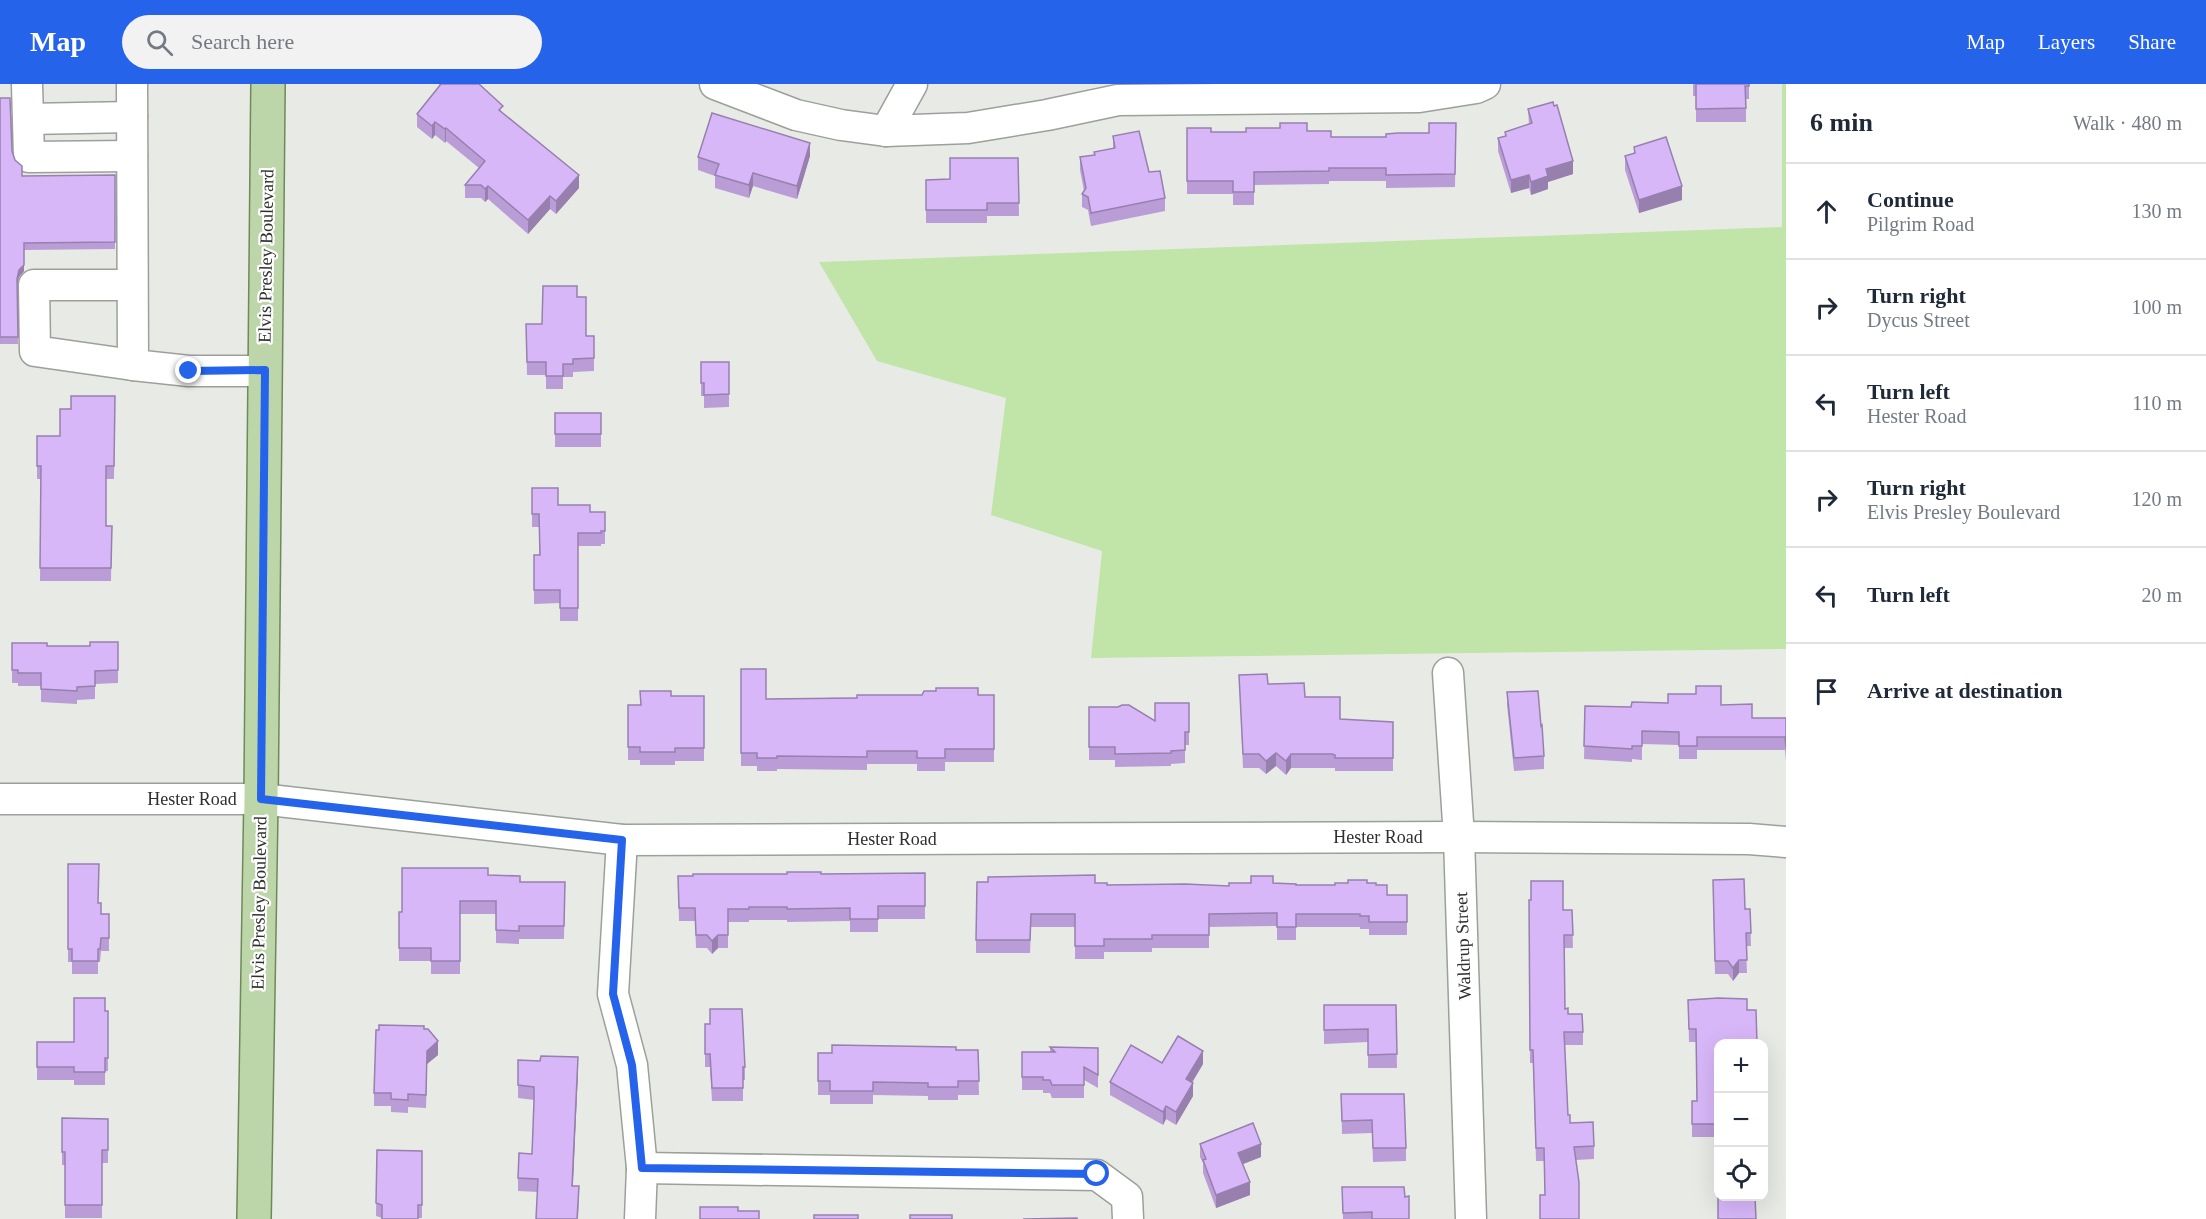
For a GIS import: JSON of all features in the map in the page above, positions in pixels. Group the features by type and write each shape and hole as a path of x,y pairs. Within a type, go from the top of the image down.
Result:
{"main road":[{"name":"Elvis Presley Boulevard","path":"254,1219 261,799 268,84"}],"street":[{"path":"27,84 29,157 132,156"},
{"path":"132,84 133,365"},
{"path":"715,84 796,115 841,125 886,131 968,128 1047,115 1118,99 1246,90 1419,97 1476,88 1485,84"},
{"path":"886,131 912,84"},
{"path":"28,119 132,117"},
{"path":"132,285 34,285 35,351 189,371 265,370"},
{"name":"Waldrup Street","path":"1448,673 1460,837 1471,1219"},
{"name":"Hester Road","path":"0,800 261,799 622,840 1460,837 1749,839 1786,842"},
{"path":"622,840 613,994 632,1065 642,1168 640,1219"},
{"path":"642,1168 1097,1174 1126,1197 1128,1219"}],"green space":[{"path":"1782,84 1786,84 1786,649 1091,658 1102,551 991,515 1006,398 877,361 819,262 1782,227"}],"building":[{"path":"441,84 479,84 503,106 499,110 579,175 556,201 550,196 528,220 488,186 485,189 481,185 465,185 485,161 446,128 435,122 432,126 417,114"},
{"path":"1696,84 1749,84 1745,86 1746,108 1696,109"},
{"path":"0,98 10,98 12,151 15,160 22,166 22,176 115,175 115,242 24,243 24,265 19,270 17,279 18,337 0,337"},
{"path":"1553,102 1554,106 1557,105 1573,161 1546,169 1548,176 1531,182 1529,175 1511,180 1498,138 1506,136 1505,132 1532,123 1528,109"},
{"path":"712,113 810,143 797,186 753,173 749,185 715,175 719,164 698,157"},
{"path":"1280,123 1307,123 1307,131 1331,131 1331,137 1386,137 1386,134 1429,133 1429,123 1456,123 1455,174 1386,175 1386,168 1254,172 1254,192 1233,192 1233,181 1187,181 1187,128 1211,128 1211,132 1246,132 1246,128 1280,128"},
{"path":"1139,131 1149,172 1160,171 1165,198 1091,213 1088,197 1082,194 1086,188 1080,157 1115,148 1113,136"},
{"path":"1666,137 1682,186 1639,200 1625,156 1635,153 1634,147"},
{"path":"950,158 1018,158 1019,203 987,203 987,210 926,210 926,180 950,179"},
{"path":"543,286 577,286 577,297 586,297 586,336 594,336 594,358 573,359 573,364 563,364 563,376 546,376 546,362 527,362 526,324 542,324"},
{"path":"701,362 729,362 729,394 704,395 704,383 701,383"},
{"path":"71,396 115,396 114,466 106,466 106,526 112,526 111,568 40,568 41,466 37,466 37,436 60,436 60,409 71,409"},
{"path":"555,413 601,413 601,434 555,434"},
{"path":"532,488 558,488 558,505 590,505 590,512 605,512 605,531 578,533 578,608 560,608 560,590 534,590 534,555 540,555 539,514 532,514"},
{"path":"90,642 118,642 118,670 95,671 95,686 77,687 77,691 41,689 41,673 18,673 18,670 12,670 12,643 90,646"},
{"path":"741,669 766,669 766,699 922,695 924,691 936,691 936,688 978,688 978,695 994,695 994,749 945,749 945,758 917,758 917,751 867,751 867,757 777,756 777,758 757,758 757,753 741,753"},
{"path":"1267,674 1268,684 1304,683 1305,697 1340,697 1340,719 1393,722 1393,758 1335,758 1332,754 1291,754 1286,761 1276,753 1266,761 1259,754 1243,754 1239,675"},
{"path":"1696,686 1721,686 1721,705 1752,704 1752,718 1786,718 1786,748 1785,737 1697,737 1697,746 1679,746 1679,732 1642,731 1642,746 1632,746 1632,749 1584,746 1585,706 1631,707 1632,702 1668,703 1668,694 1696,694"},
{"path":"640,691 671,691 671,696 704,696 704,748 675,748 675,752 640,752 640,747 628,747 628,705 641,705"},
{"path":"1538,691 1544,756 1514,758 1507,692"},
{"path":"1155,703 1189,703 1189,732 1185,732 1185,750 1171,751 1171,753 1115,754 1115,747 1089,747 1089,707 1129,705 1155,721"},
{"path":"68,864 99,864 98,903 101,903 101,914 109,914 109,938 101,938 98,961 72,961 72,949 68,949"},
{"path":"402,868 488,868 488,875 520,876 520,882 565,882 564,926 519,926 519,931 496,930 496,901 460,901 460,961 431,961 431,948 399,948"},
{"path":"787,872 925,873 925,906 878,906 878,919 850,919 850,908 749,907 749,909 728,909 728,935 718,935 712,941 707,935 696,935 695,908 679,908 678,876 787,874"},
{"path":"1095,875 1095,883 1107,883 1107,885 1229,886 1229,883 1251,883 1251,876 1273,876 1273,883 1296,885 1335,885 1335,883 1348,883 1348,880 1367,880 1367,883 1387,885 1387,895 1407,895 1407,922 1369,922 1369,916 1360,916 1360,914 1296,914 1296,927 1277,927 1277,913 1209,914 1209,935 1152,935 1152,939 1104,939 1104,946 1075,946 1075,914 1031,914 1030,940 976,940 977,882 988,882 988,877"},
{"path":"1744,879 1745,909 1750,909 1751,933 1746,933 1747,960 1739,960 1733,968 1728,961 1715,961 1713,880"},
{"path":"1531,881 1563,881 1563,910 1572,910 1573,935 1564,935 1565,1009 1568,1008 1568,1014 1582,1014 1583,1032 1564,1032 1568,1115 1570,1115 1570,1123 1593,1122 1594,1146 1574,1147 1579,1182 1579,1219 1540,1219 1540,1195 1545,1195 1544,1148 1536,1148 1533,1050 1530,1050 1529,900 1531,900"},
{"path":"74,998 105,998 105,1011 108,1011 108,1058 105,1058 105,1072 74,1072 74,1067 37,1067 37,1042 74,1042"},
{"path":"1747,999 1747,1010 1756,1010 1757,1039 1714,1039 1714,1124 1692,1124 1692,1101 1697,1101 1696,1029 1689,1029 1688,1000"},
{"path":"1324,1005 1396,1005 1397,1054 1368,1055 1368,1029 1324,1030"},
{"path":"710,1009 742,1009 745,1067 743,1067 743,1088 712,1088 710,1054 705,1054 705,1024 710,1024"},
{"path":"379,1025 424,1026 424,1029 428,1029 438,1041 427,1051 426,1095 408,1094 408,1100 391,1099 391,1093 374,1093 376,1030 379,1030"},
{"path":"1178,1036 1203,1051 1186,1079 1193,1083 1176,1112 1166,1106 1163,1112 1110,1082 1131,1045 1162,1063"},
{"path":"832,1045 956,1047 956,1050 978,1050 979,1081 958,1081 958,1087 928,1087 928,1083 873,1082 873,1091 830,1091 830,1081 818,1081 818,1053 832,1053"},
{"path":"1050,1047 1098,1048 1098,1075 1084,1067 1084,1085 1052,1085 1050,1080 1043,1080 1043,1077 1022,1077 1022,1052 1055,1052"},
{"path":"541,1056 578,1057 572,1186 579,1186 577,1219 536,1219 538,1179 518,1178 519,1153 532,1154 534,1087 518,1085 518,1060 540,1061"},
{"path":"1341,1094 1404,1094 1406,1148 1373,1148 1372,1120 1342,1121"},
{"path":"62,1118 108,1119 108,1150 102,1150 102,1205 65,1205 65,1152 62,1152"},
{"path":"1253,1123 1261,1144 1238,1153 1250,1182 1216,1195 1203,1160 1206,1159 1200,1144"},
{"path":"377,1150 422,1151 422,1205 418,1205 418,1219 382,1219 382,1205 376,1203"},
{"path":"1342,1187 1404,1187 1405,1197 1409,1196 1409,1219 1372,1219 1372,1212 1343,1213"},
{"path":"1718,1201 1755,1201 1756,1219 1718,1219"},
{"path":"700,1207 738,1207 738,1211 759,1211 759,1219 700,1219"},
{"path":"814,1215 858,1215 858,1219 814,1219"},
{"path":"910,1215 952,1215 952,1219 910,1219"},
{"path":"1077,1218 1077,1219 1023,1219"}],"route":[{"path":"189,371 265,370 261,799 622,840 613,994 632,1065 642,1168 1097,1174"}]}
